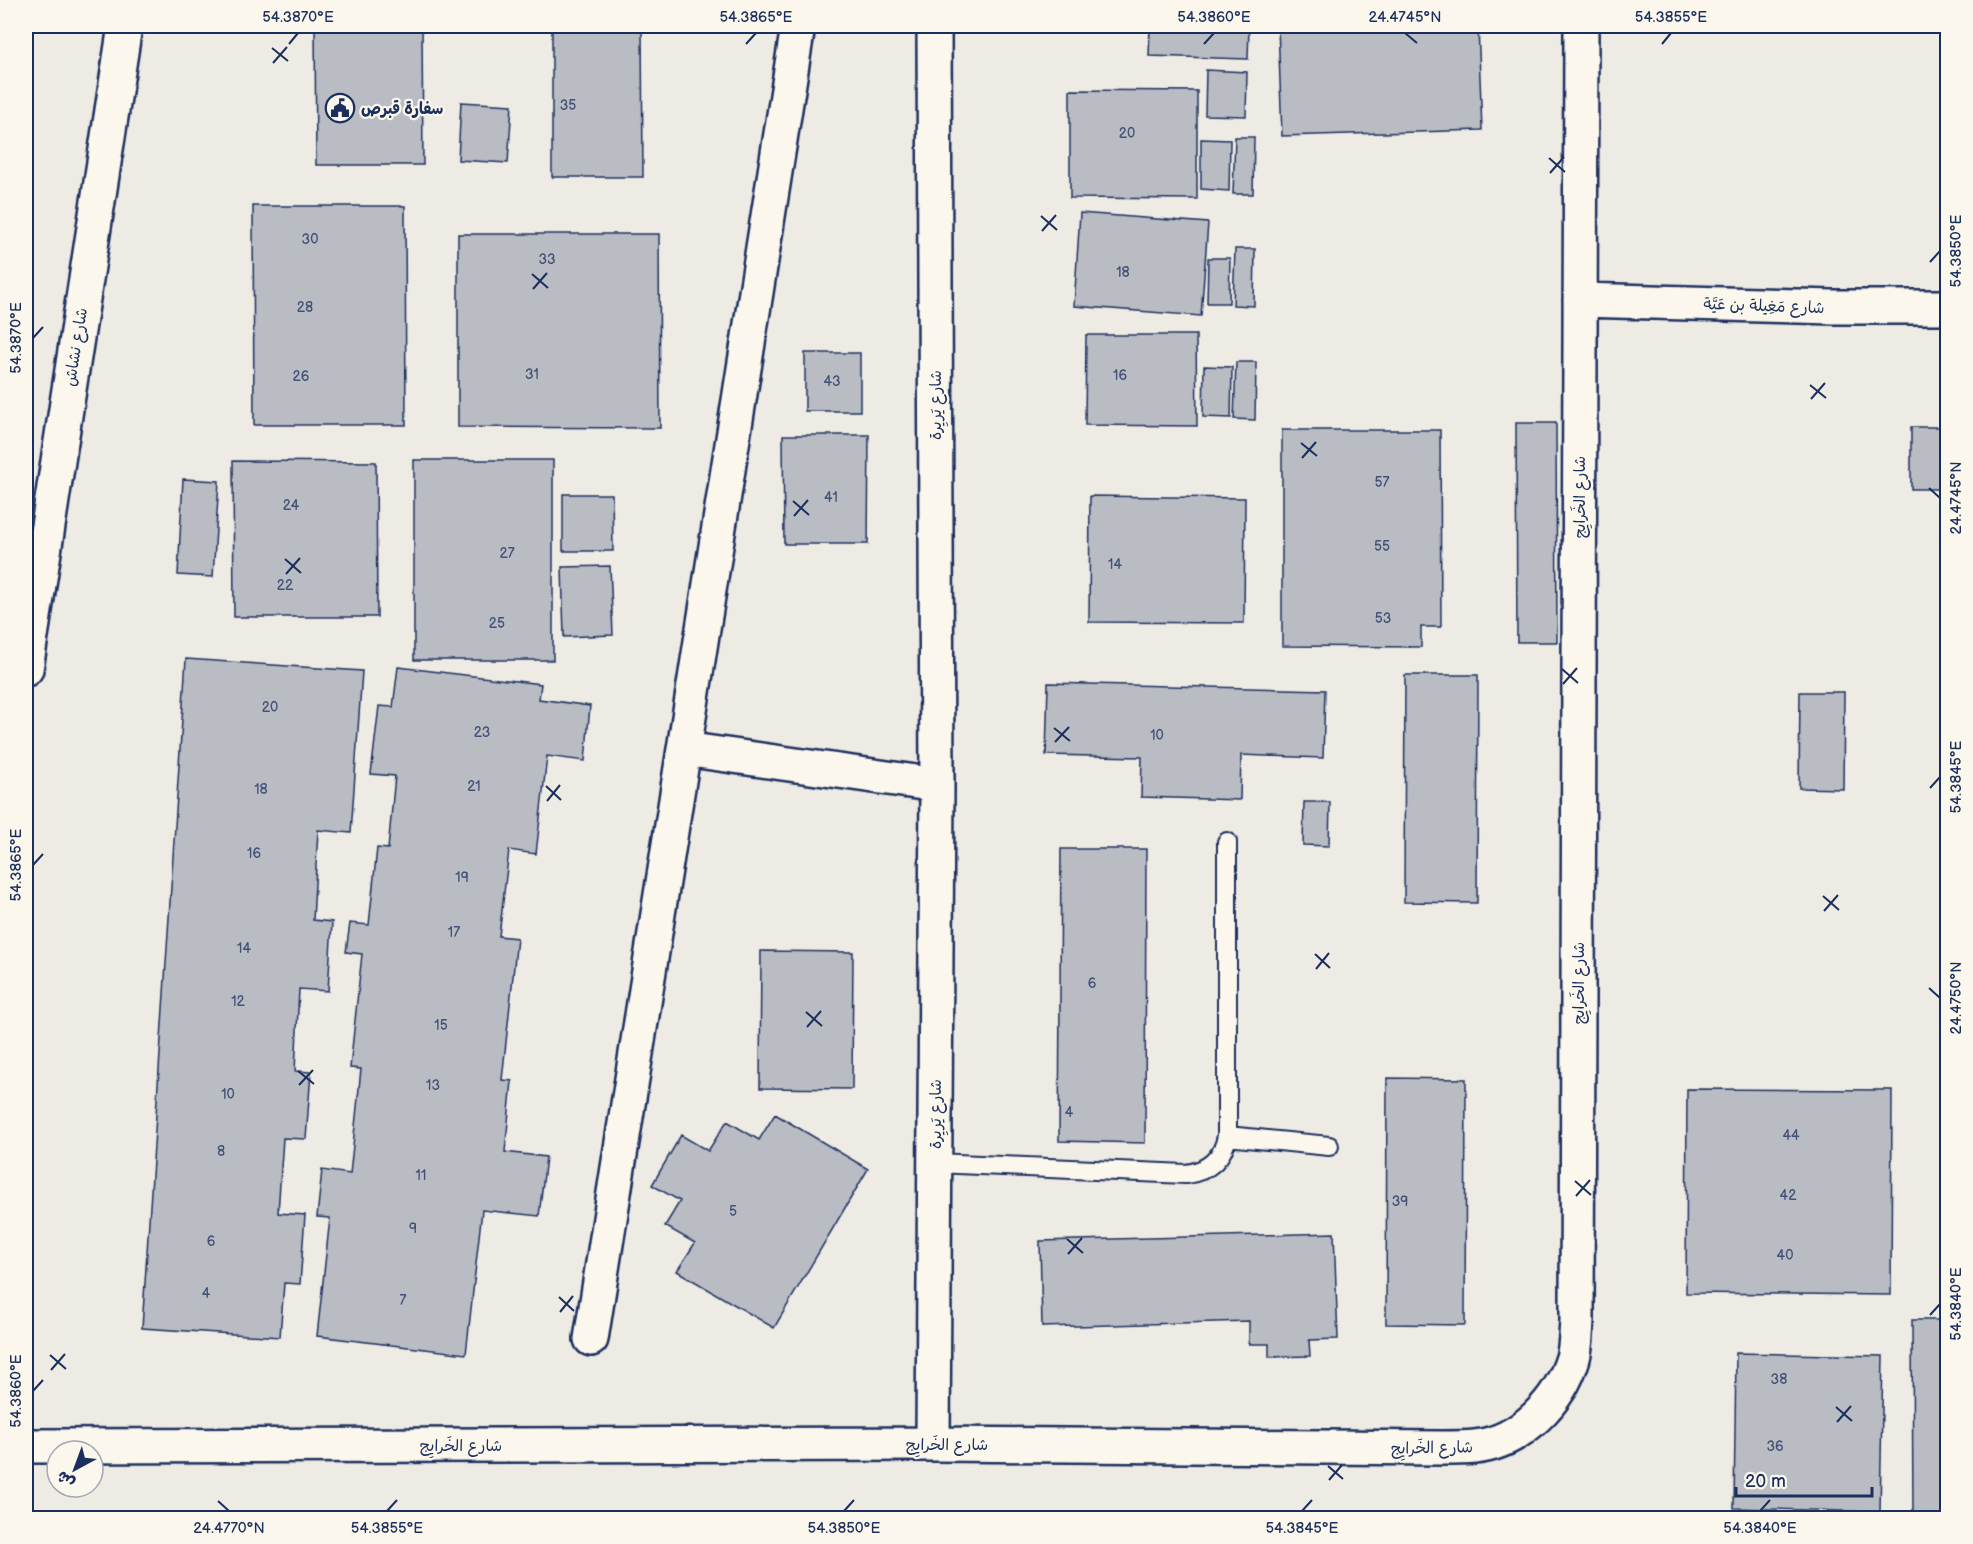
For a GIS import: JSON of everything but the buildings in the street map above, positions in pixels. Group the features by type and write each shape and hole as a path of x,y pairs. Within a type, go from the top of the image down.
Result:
{"street":[{"name":"شارع نشاش","path":"26,669 125,26"},
{"path":"591,1339 798,26"},
{"name":"شارع يَريِرة","path":"933,1444 937,785 934,26"},
{"name":"شارع الخَرايِج","path":"26,1446 933,1444 1477,1447 1510,1436 1539,1416 1561,1388 1574,1356 1577,1321 1581,26"},
{"name":"شارع مَغِيلة بن عَيَّة","path":"1580,300 1833,307 1947,307"},
{"path":"684,749 937,785"}],"lane":[{"path":"934,1163 1186,1174 1208,1168 1218,1159 1225,1148 1227,1136 1227,842"},
{"path":"1227,1136 1329,1146"}],"place":[{"name":"سفارة قبرص","path":"340,108"}]}
